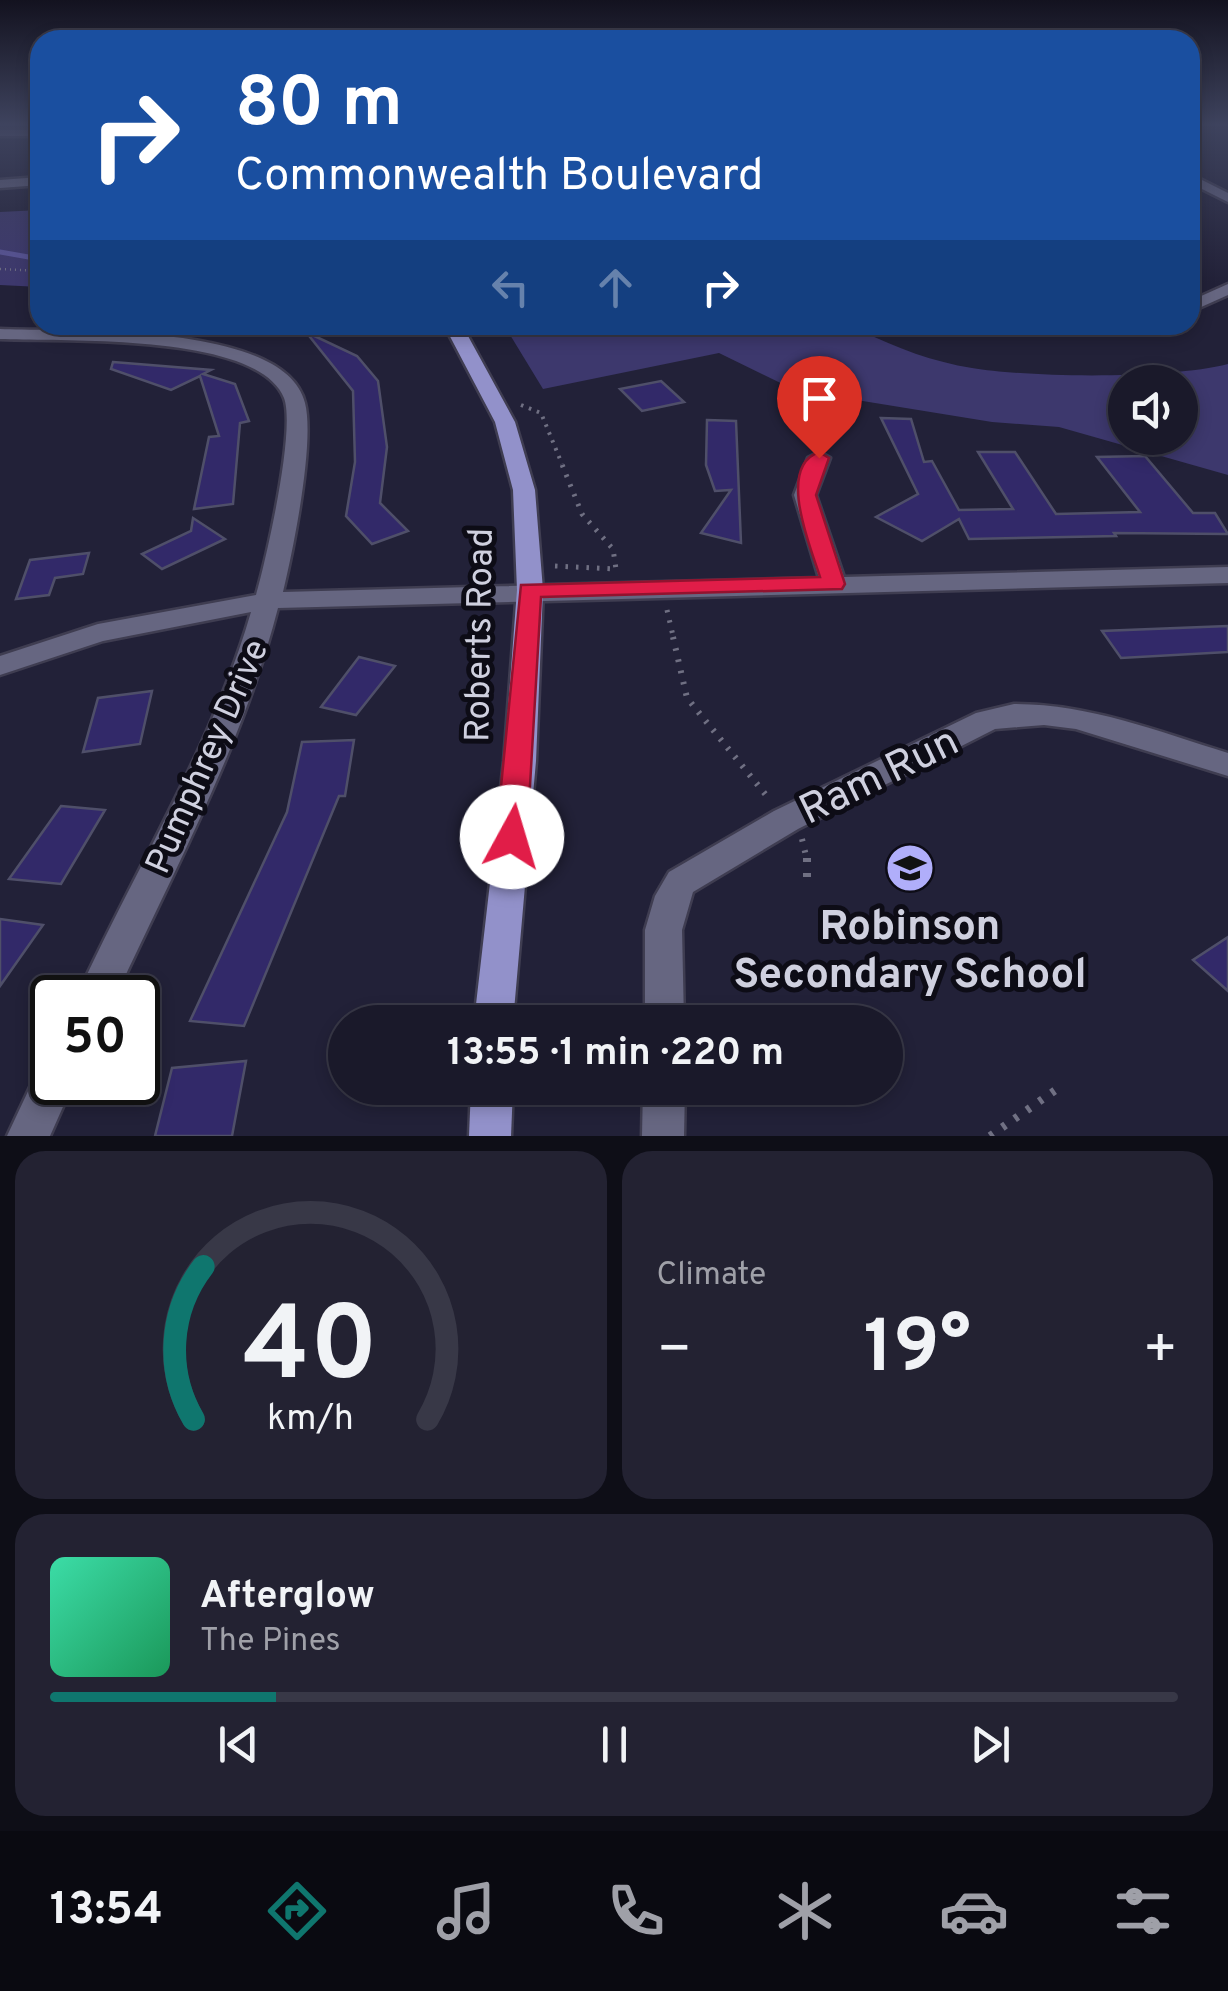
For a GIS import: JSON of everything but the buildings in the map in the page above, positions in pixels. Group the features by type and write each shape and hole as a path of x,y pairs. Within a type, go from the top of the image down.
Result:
{"main road":[{"name":"Roberts Road","path":"459,335 505,422 517,455 543,578 496,1005"},
{"path":"490,1136 491,1105"}],"street":[{"path":"0,184 30,182"},
{"path":"1200,183 1228,198"},
{"path":"1200,301 1228,289"},
{"path":"1200,295 1208,297"},
{"name":"Pumphrey Drive","path":"0,334 206,348 270,369 292,390 296,405 272,600 233,710 106,975"},
{"path":"819,458 805,495 834,584"},
{"path":"0,666 98,633 272,600 543,578 834,584 1228,576"},
{"name":"Ram Run","path":"664,1005 665,923 670,896 694,870 786,820 1002,715 1058,715 1228,765"},
{"path":"28,1136 43,1105"},
{"path":"663,1136 664,1105"}],"path":[{"path":"0,269 30,270"},
{"path":"517,403 541,413 582,514 613,549 616,568 543,578"},
{"path":"668,610 687,698 807,845 807,886"},
{"path":"990,1136 1057,1089"}],"shaded area":[{"path":"30,210 30,286 0,285 0,212"},
{"path":"510,335 871,335 929,358 972,368 1029,374 1108,375 1108,441 1059,427 992,422 795,390 719,353 543,389"},
{"path":"1228,364 1228,475 1158,455 1198,455 1198,369"}],"waterway":[{"path":"0,252 30,257"}],"place":[{"name":"Robinson Secondary School","path":"910,868"}],"route":[{"path":"512,837 530,590 834,584 805,495 819,458"}]}
